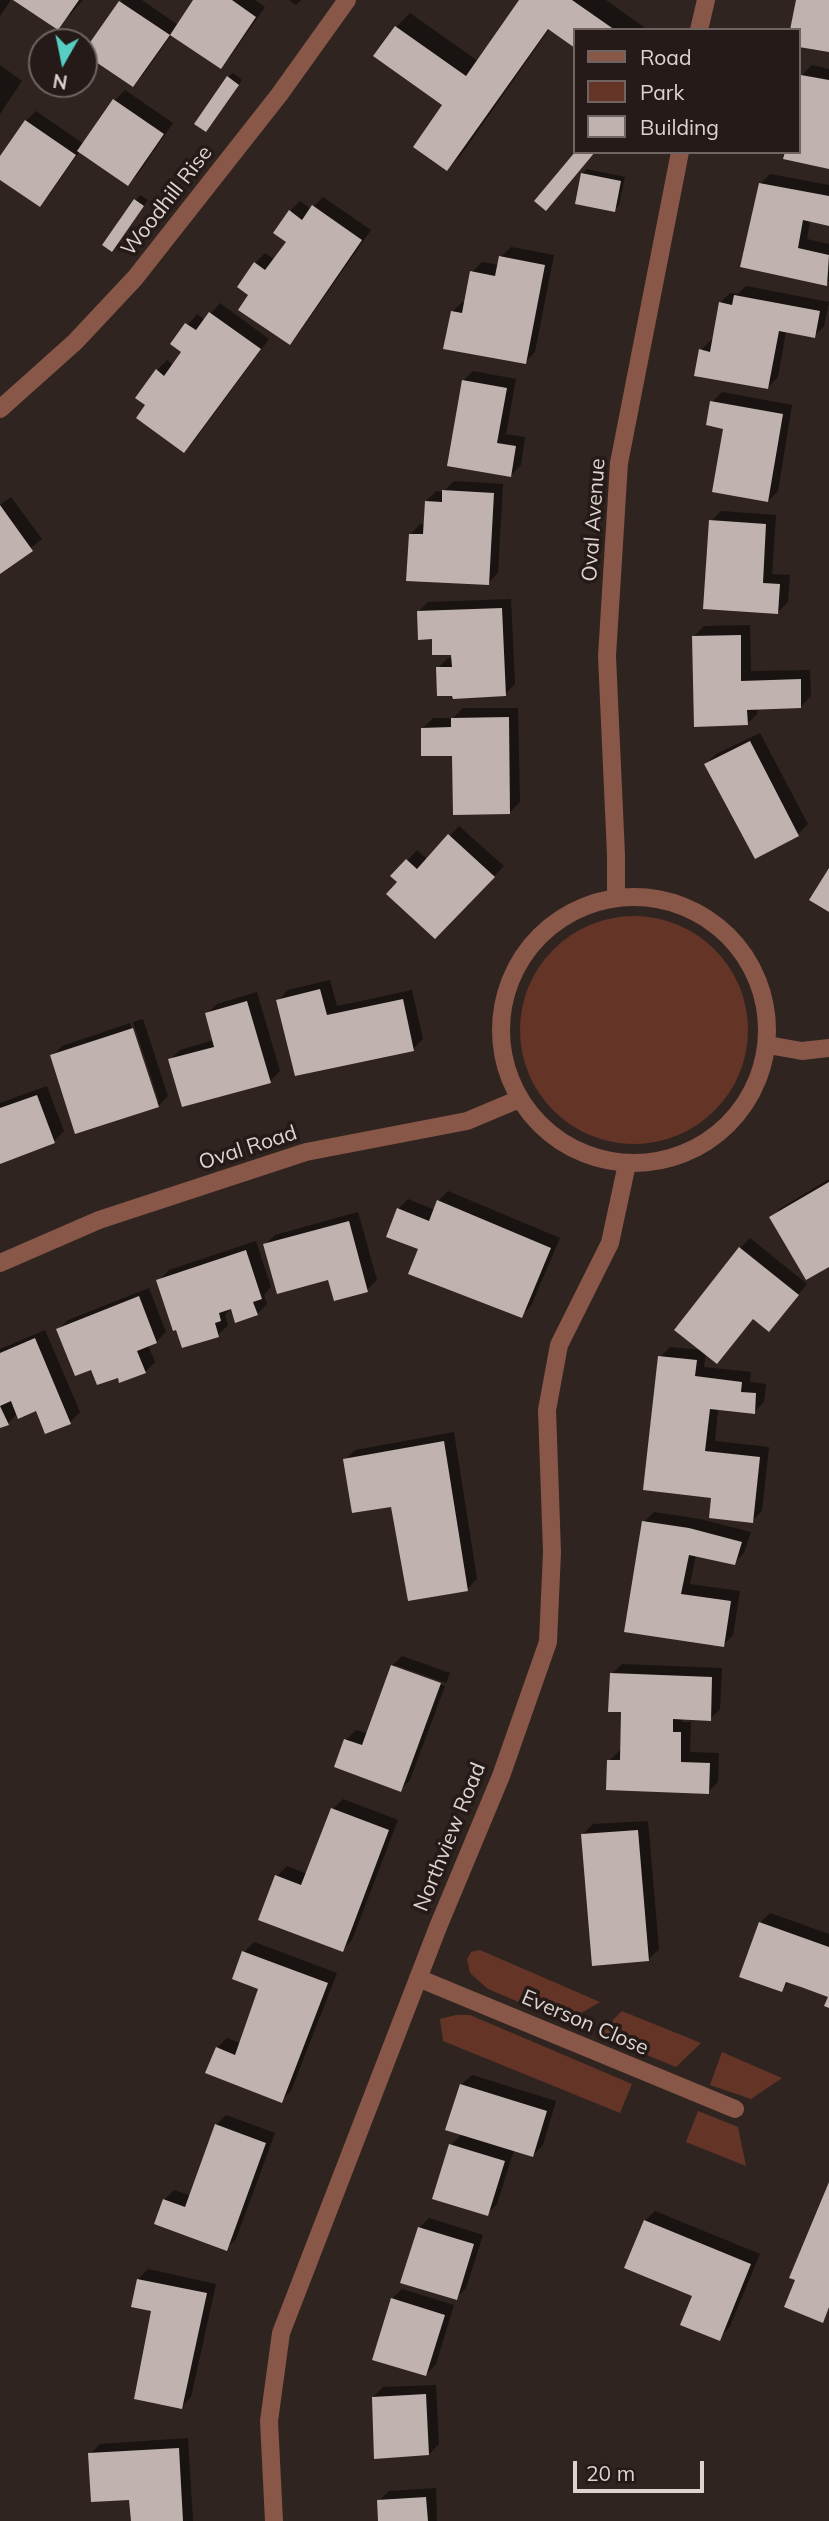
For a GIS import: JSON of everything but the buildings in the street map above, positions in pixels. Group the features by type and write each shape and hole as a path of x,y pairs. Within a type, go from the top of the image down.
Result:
{"street":[{"name":"Woodhill Rise","path":"0,409 75,342 135,278 279,95 347,0"},
{"path":"699,28 706,0"},
{"name":"Oval Avenue","path":"616,897 607,656 619,463 680,154"},
{"path":"616,897 664,898 708,917 743,951 764,994 768,1045 763,1070 751,1095 735,1119 714,1138 690,1152 663,1161 627,1164 603,1160 572,1148 545,1129 517,1100 504,1063 500,1018 511,975 536,937 573,910 616,897"},
{"path":"768,1045 802,1051 829,1048"},
{"name":"Oval Road","path":"0,1263 99,1220 306,1152 467,1121 517,1100"},
{"name":"Northview Road","path":"274,2521 269,2421 281,2333 418,1978 501,1776 548,1642 552,1552 547,1410 559,1345 610,1244 627,1164"},
{"name":"Everson Close","path":"418,1978 735,2109"}],"green space":[{"path":"634,916 667,921 688,930 706,942 722,958 743,997 748,1030 743,1063 734,1084 722,1102 706,1118 667,1139 634,1144 601,1139 580,1130 562,1118 546,1102 525,1063 520,1030 525,997 534,976 546,958 562,942 601,921"},
{"path":"480,1950 600,2002 566,2022 488,1989 470,1973 467,1959 471,1952"},
{"path":"622,2011 701,2043 676,2067 598,2035"},
{"path":"470,2015 632,2084 620,2113 443,2041 440,2019"},
{"path":"722,2052 782,2078 751,2099 710,2085"},
{"path":"698,2111 738,2127 746,2166 686,2142"}]}
